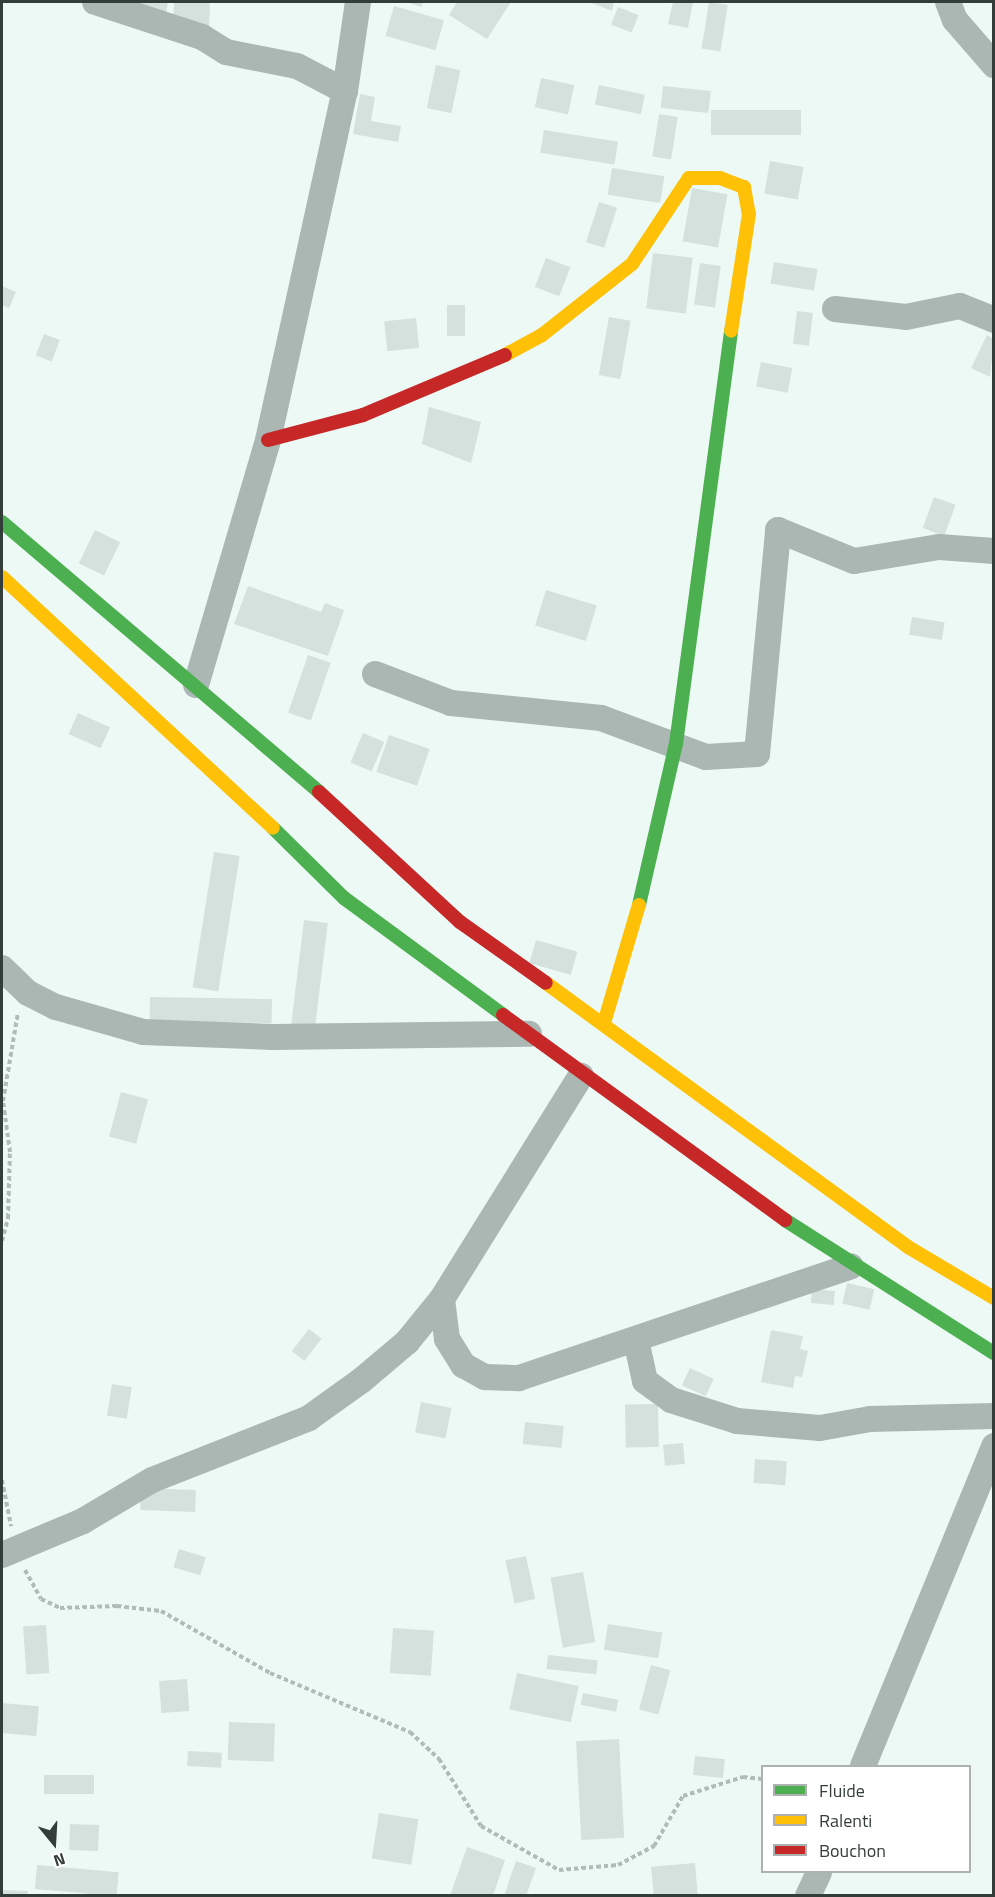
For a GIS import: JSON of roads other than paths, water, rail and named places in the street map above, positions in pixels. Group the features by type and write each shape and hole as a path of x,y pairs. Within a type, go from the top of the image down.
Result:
{"main road":[{"path":"268,440 363,415 476,370 542,335 632,264 689,178 720,178 744,187 749,213 700,537 676,744 633,930 604,1023"},
{"path":"2,522 196,685 460,922 604,1023 908,1247 993,1298"},
{"path":"2,577 180,738 344,898 529,1034 581,1076 851,1266 993,1353"}],"street":[{"path":"95,2 202,37 226,52 297,66 345,91"},
{"path":"196,685 268,440 345,91 358,2"},
{"path":"948,2 955,20 993,65"},
{"path":"835,309 906,317 960,306 993,321"},
{"path":"375,674 451,703 601,718 676,744 706,758 757,754 778,530 854,561 939,547 993,551"},
{"path":"2,968 28,993 83,1017 143,1032 272,1037 529,1034"},
{"path":"9,1553 152,1480 309,1418 407,1342 442,1299 581,1076"},
{"path":"442,1299 447,1339 463,1365 485,1377 519,1378 851,1266"},
{"path":"636,1340 645,1381 671,1400 736,1421 820,1428 870,1419 993,1416"},
{"path":"864,1765 993,1446"},
{"path":"808,1896 819,1873"}]}
